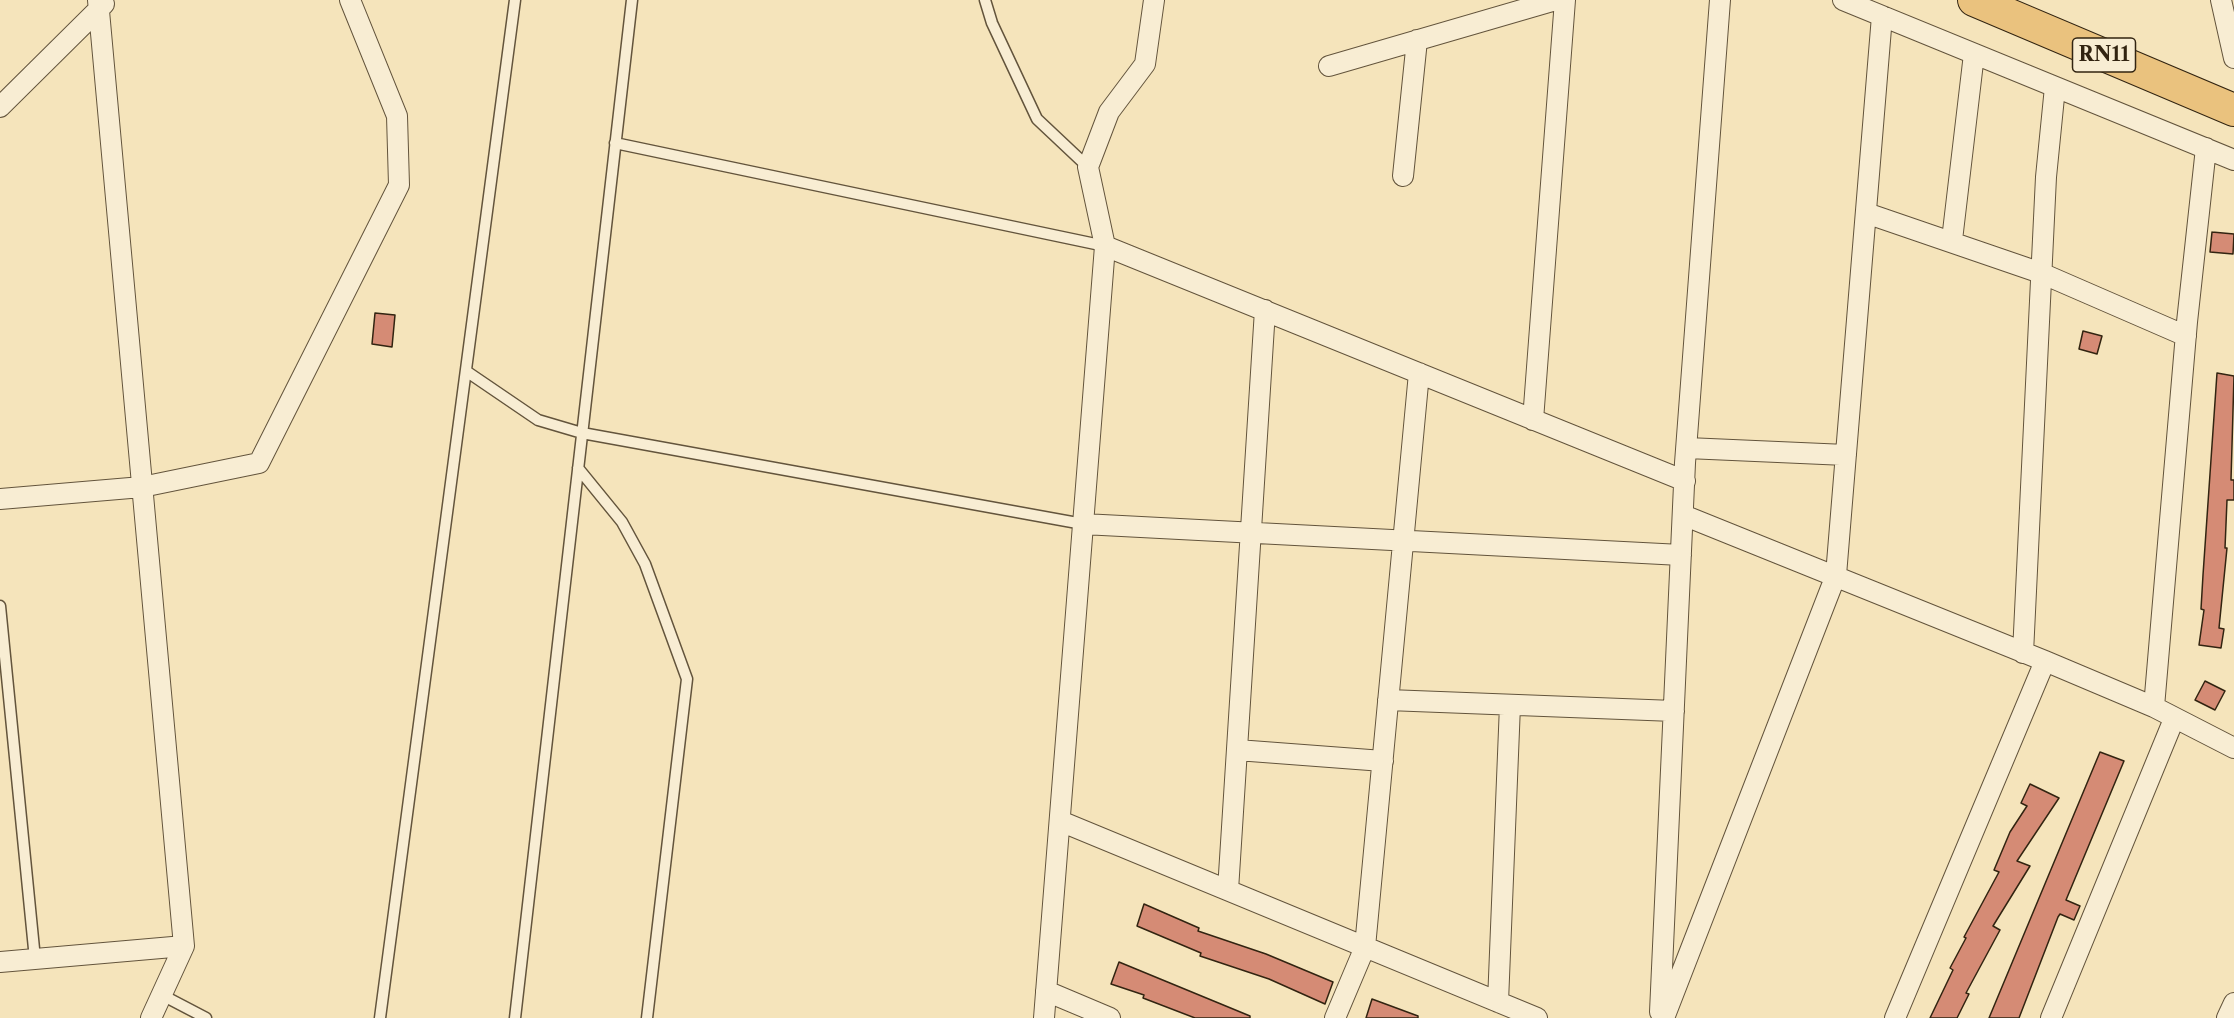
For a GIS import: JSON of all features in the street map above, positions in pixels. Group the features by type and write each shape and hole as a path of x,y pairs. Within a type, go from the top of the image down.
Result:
{"main road":[{"name":"RN11","path":"1974,0 2234,110"}],"street":[{"path":"0,499 142,487 259,463 399,185 397,116 350,0"},
{"path":"1044,1018 1105,246 1088,166 1109,112 1145,64 1154,0"},
{"path":"1329,66 1556,0"},
{"path":"1533,420 1565,0"},
{"path":"1662,1018 1683,516 1720,0"},
{"path":"1843,0 2234,160"},
{"path":"2221,0 2232,37 2234,58"},
{"path":"102,3 142,487 184,946 151,1018"},
{"path":"1,103 102,3"},
{"path":"1662,1018 1836,575 1882,16"},
{"path":"1403,176 1417,40"},
{"path":"1952,240 1974,54"},
{"path":"2023,653 2046,177 2055,87"},
{"path":"2154,707 2186,336 2206,148"},
{"path":"1866,213 1952,240 2041,273 2186,336"},
{"path":"1105,246 1685,481"},
{"path":"1228,891 1265,310"},
{"path":"1335,1018 1365,947 1419,373"},
{"path":"1687,447 1846,455"},
{"path":"1683,516 1836,575 2045,661 2154,707 2234,748"},
{"path":"1083,524 1681,555"},
{"path":"1895,1018 2045,661"},
{"path":"1388,700 1674,711"},
{"path":"1498,1002 1510,705"},
{"path":"2051,1018 2174,719"},
{"path":"1237,750 1383,761"},
{"path":"1060,821 1537,1018"},
{"path":"0,962 184,946"},
{"path":"1046,991 1110,1018"},
{"path":"2227,1018 2234,1002"}],"lane":[{"path":"380,1018 516,0"},
{"path":"515,1018 632,0"},
{"path":"985,0 992,23 1037,119 1088,166"},
{"path":"615,143 1105,246"},
{"path":"466,371 538,420 582,433 1083,524"},
{"path":"578,468 622,522 645,564 687,679 647,1018"},
{"path":"0,606 35,959"},
{"path":"162,995 206,1018"}],"building":[{"path":"2212,232 2234,234 2233,254 2210,252"},
{"path":"375,313 395,315 392,347 372,344"},
{"path":"2083,331 2102,336 2097,354 2079,349"},
{"path":"2217,373 2234,376 2231,480 2234,480 2234,500 2227,500 2225,548 2227,548 2219,628 2224,629 2221,648 2199,645 2204,610 2201,609"},
{"path":"2205,681 2225,691 2215,710 2195,700"},
{"path":"2100,752 2124,761 2066,900 2080,906 2074,920 2060,914 2058,917 2019,1018 1989,1018"},
{"path":"2030,784 2059,798 2017,861 2030,866 1993,926 2000,930 1966,993 1969,994 1957,1018 1930,1018 1953,970 1950,968 1966,938 1964,937 1999,872 1994,870 2010,832 2027,806 2021,803"},
{"path":"1144,904 1199,928 1198,931 1266,954 1333,982 1325,1004 1269,979 1200,956 1201,953 1137,926"},
{"path":"1119,962 1250,1016 1250,1018 1195,1018 1143,998 1144,995 1111,984"},
{"path":"1372,999 1418,1016 1418,1018 1366,1018"}]}
